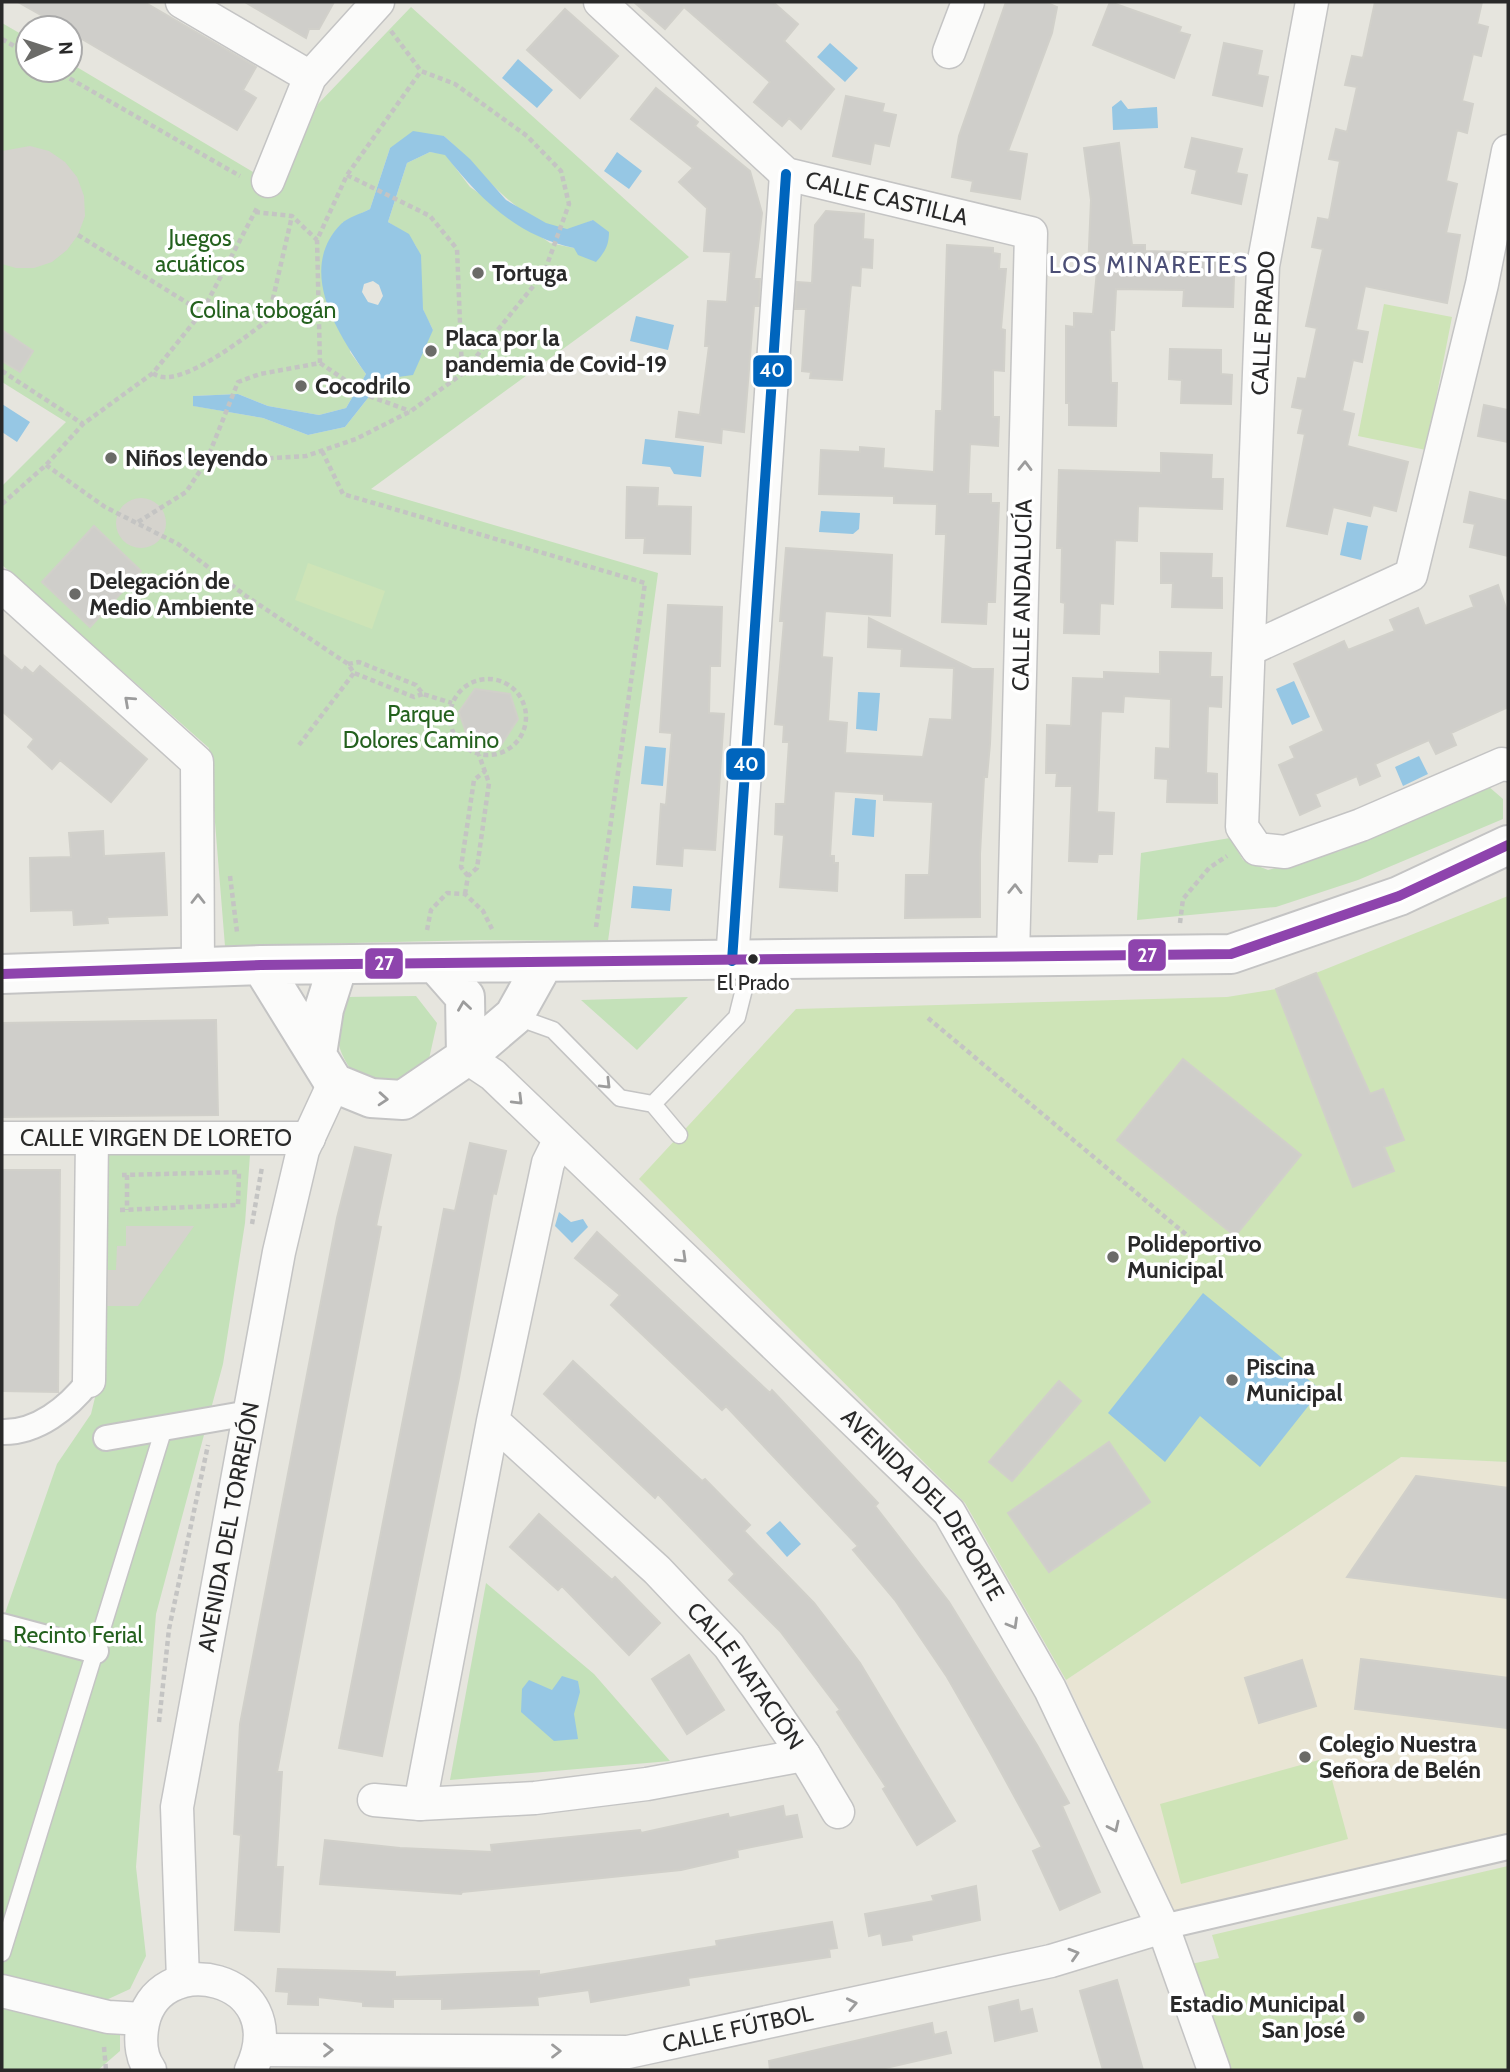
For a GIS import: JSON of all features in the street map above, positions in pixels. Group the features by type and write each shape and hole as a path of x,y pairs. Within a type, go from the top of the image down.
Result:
{"main road":[{"path":"2,974 261,965 543,964 1231,954 1399,896 1508,845"},
{"path":"436,964 465,997 466,1057"},
{"path":"261,965 326,1068 371,1098 403,1100 466,1057 514,1016 543,964"},
{"path":"326,1068 324,1009 338,965"}],"street":[{"path":"182,2 310,77"},
{"name":"CALLE CASTILLA","path":"600,2 786,174 1031,233"},
{"path":"949,52 968,2"},
{"name":"CALLE PRADO","path":"1250,839 1242,827 1263,266 1312,2"},
{"path":"266,186 310,77 374,5"},
{"path":"1250,649 1411,575 1482,284 1508,152"},
{"path":"741,961 786,174"},
{"name":"CALLE ANDALUCÍA","path":"1013,957 1031,233"},
{"path":"2,586 197,762 198,967"},
{"path":"1250,839 1257,849 1285,852 1361,825 1502,764 1508,765"},
{"name":"AVENIDA DEL DEPORTE","path":"466,1057 492,1074 949,1512 1049,1689 1163,1927 1214,2070"},
{"name":"AVENIDA DEL TORREJÓN","path":"183,1980 177,1807 279,1252 326,1068"},
{"name":"CALLE VIRGEN DE LORETO","path":"2,1138 309,1138"},
{"path":"2,1432 21,1432 71,1404 89,1381 92,1138"},
{"path":"420,1804 493,1420 548,1163 559,1141"},
{"path":"106,1438 249,1413"},
{"name":"CALLE NATACIÓN","path":"374,1800 420,1804 535,1798 647,1784 804,1755 729,1646 657,1570 493,1420"},
{"path":"2,1626 96,1651"},
{"path":"804,1755 838,1812"},
{"path":"1163,1927 1508,1847"},
{"name":"CALLE FÚTBOL","path":"255,2060 628,2052 1051,1961 1163,1927"},
{"path":"144,2068 140,2040 143,2019 150,2005 164,1990 183,1980 208,1978 229,1984 245,1997 261,2029 255,2060"},
{"path":"2,1991 108,2017 143,2019"}],"lane":[{"path":"653,1104 737,1017 741,961"},
{"path":"514,1016 553,1030 620,1098 653,1104 679,1135"},
{"path":"2,1953 164,1428"}],"path":[{"path":"206,462 306,456 356,439 411,411 462,374 544,273 550,258 569,204 561,171 527,135 455,84 421,71 374,5"},
{"path":"320,363 317,240 348,175 421,71"},
{"path":"2,504 46,465 83,424 153,373 202,312 266,186 80,84"},
{"path":"348,175 430,216 457,249 462,374"},
{"path":"254,212 292,216 317,240"},
{"path":"153,373 158,377 176,379 230,348 268,320 292,216"},
{"path":"78,235 202,312"},
{"path":"138,522 186,492 206,462 238,382 293,366 320,363 347,384 411,411"},
{"path":"2,371 83,424"},
{"path":"322,451 343,494 645,583 596,929 583,929"},
{"path":"46,465 105,507 178,544 246,596 348,664 354,673 414,697 423,694"},
{"path":"348,664 359,662 416,685 423,694 452,703"},
{"path":"299,745 354,673"},
{"path":"489,678 508,684 523,700 526,712 522,736 504,753 479,755 468,751 453,734 450,722 452,703 469,684 489,678"},
{"path":"465,894 468,876 477,868 489,783 479,755"},
{"path":"468,876 461,867 474,780 485,771"},
{"path":"1176,955 1183,899 1209,868 1250,839"},
{"path":"431,910 447,893 465,894 483,911 494,931"},
{"path":"928,1018 1189,1237"},
{"path":"251,1230 263,1162"},
{"path":"110,1210 238,1205 239,1172 111,1175"},
{"path":"127,1175 127,1210"},
{"path":"158,1734 169,1629 214,1419"},
{"path":"106,2070 103,2029 108,2017"}],"shaded area":[{"path":"30,146 49,151 65,162 77,177 84,196 85,216 78,235 67,250 52,262 34,268 16,268 2,264 2,151"},
{"path":"141,498 159,505 166,523 159,541 141,548 123,541 116,523 123,505"},
{"path":"126,1226 194,1226 138,1306 99,1306 100,1270 116,1270 117,1246 126,1246"},
{"name":"Colegio Nuestra Señora de Belén","path":"1401,1457 1508,1462 1508,1835 1175,1911 1066,1680"}],"green space":[{"name":"Parque Dolores Camino","path":"411,7 689,257 371,489 658,573 608,941 480,940 225,946 209,748 2,565 2,486 66,422 2,382 2,23 14,30 14,84 84,84 84,71 280,188 318,104","holes":["444,136 517,207 550,226 567,229 593,220 574,248 550,243 470,187 445,154 430,152 407,163 388,222 403,232 418,251 420,294 423,309 433,330 383,379 345,427 308,435 263,418 194,406 193,396 238,394 268,406 319,415 346,408 366,374 350,352 342,223 370,209 390,148"]},
{"path":"1384,304 1452,317 1426,450 1358,436"},
{"path":"308,563 385,591 372,629 295,600"},
{"path":"1488,786 1503,799 1503,819 1358,880 1276,907 1137,920 1141,853 1230,838 1243,860 1268,870 1340,851"},
{"name":"Polideportivo Municipal","path":"1508,896 1508,1462 1401,1457 1066,1680 965,1503 639,1179 796,1009 1227,997 1276,989"},
{"path":"416,996 437,1023 429,1059 398,1085 356,1077 343,1056 338,1039 345,997"},
{"path":"688,997 637,1050 581,1000"},
{"name":"Recinto Ferial","path":"101,1152 250,1155 245,1223 223,1364 156,1614 136,1867 146,1956 130,1989 104,2001 89,2030 120,2035 120,2051 98,2070 2,2070 2,1622 57,1464 91,1414 99,1381"},
{"path":"486,1583 594,1674 670,1761 450,1780"},
{"path":"1326,1758 1348,1839 1181,1884 1160,1804"},
{"name":"Estadio Municipal San José","path":"1508,1866 1508,2070 1228,2070 1191,1964 1219,1958 1212,1935"}],"water":[{"path":"830,43 858,68 845,82 817,57"},
{"path":"518,59 553,90 537,108 502,78"},
{"path":"1121,100 1128,109 1157,107 1158,128 1113,130 1112,107"},
{"path":"413,131 444,136 470,159 506,200 546,223 567,229 593,220 609,232 606,248 596,262 578,255 574,248 535,235 486,201 445,155 430,152 407,163 388,222 409,234 421,255 423,309 433,330 413,375 383,379 345,427 308,435 263,418 193,406 193,396 238,394 268,406 319,415 346,408 366,374 333,320 322,280 322,260 328,242 341,224 370,209 390,148","holes":["373,281 379,285 383,296 378,305 368,302 362,292 364,284"]},
{"path":"617,152 642,171 629,189 604,171"},
{"path":"636,316 674,325 668,350 630,341"},
{"path":"2,404 30,422 17,442 2,432"},
{"path":"645,439 704,446 701,477 674,474 670,467 642,464"},
{"path":"821,511 860,513 859,529 853,534 819,532"},
{"path":"1347,522 1368,526 1361,560 1340,555"},
{"path":"1294,681 1310,717 1292,725 1276,689"},
{"path":"858,692 880,693 877,731 856,729"},
{"path":"645,746 666,748 663,786 641,784"},
{"path":"1419,756 1428,774 1403,786 1395,767"},
{"path":"855,798 876,800 874,837 852,835"},
{"path":"633,886 672,889 670,911 631,908"},
{"path":"559,1212 571,1222 583,1219 588,1227 572,1243 555,1226"},
{"name":"Piscina Municipal","path":"1203,1293 1321,1390 1260,1467 1200,1416 1165,1462 1108,1413"},
{"path":"780,1521 801,1544 787,1557 766,1533"},
{"path":"562,1676 578,1681 580,1692 574,1714 578,1739 554,1741 521,1712 522,1689 529,1680 552,1690"}],"building":[{"path":"18,2 144,2 256,67 243,90 256,98 237,130 84,40 84,14 39,14"},
{"path":"245,2 334,2 319,29 309,29 306,38"},
{"path":"634,2 773,2 798,24 784,41 834,89 801,129 789,118 782,126 754,102 770,82 684,7 665,29"},
{"path":"1006,2 1045,2 1057,7 1052,33 1008,151 1027,154 1020,199 971,191 973,181 952,177 959,136"},
{"path":"1110,2 1181,27 1179,32 1190,35 1174,78 1093,45"},
{"path":"1375,2 1482,2 1477,24 1488,27 1481,56 1473,54 1462,101 1473,104 1467,133 1457,130 1446,181 1457,184 1446,233 1460,235 1447,303 1365,286 1356,330 1368,332 1362,362 1353,360 1342,411 1354,414 1347,446 1408,462 1396,511 1373,505 1370,516 1333,507 1327,534 1287,526 1305,434 1298,433 1303,409 1292,407 1298,378 1306,379 1317,328 1306,326 1323,249 1312,247 1318,218 1329,220 1340,161 1329,159 1336,129 1347,132 1357,87 1345,85 1352,56 1363,58"},
{"path":"565,9 618,56 580,98 527,50"},
{"path":"1224,43 1262,51 1257,75 1268,77 1262,106 1213,95"},
{"path":"656,88 698,122 695,126 750,171 762,213 754,279 760,279 759,306 754,306 744,432 722,429 721,443 676,437 679,412 700,415 709,346 705,346 708,301 727,302 731,252 704,251 707,208 679,182 693,168 631,119"},
{"path":"846,96 884,104 882,112 896,115 889,146 874,143 870,164 833,156"},
{"path":"1192,138 1242,149 1236,173 1247,175 1241,204 1192,193 1197,170 1185,167"},
{"path":"1119,143 1132,245 1145,245 1145,251 1223,253 1222,277 1234,277 1233,307 1183,306 1184,290 1116,289 1114,330 1110,330 1111,383 1117,383 1116,426 1069,425 1069,403 1066,403 1066,326 1074,327 1074,313 1093,314 1097,270 1088,270 1091,200 1084,148"},
{"path":"826,211 864,214 863,239 873,240 872,268 861,267 860,286 851,285 842,380 810,378 811,372 802,371 806,309 795,309 797,282 812,283 815,225"},
{"path":"947,245 993,248 993,253 1000,254 999,269 1006,269 1001,329 1005,330 1004,371 993,370 993,417 999,417 998,446 970,444 968,494 991,494 991,503 999,503 995,602 987,602 986,624 942,622 946,534 936,534 937,504 894,503 894,496 819,494 821,450 860,452 860,447 884,449 883,468 934,472 936,411 942,411"},
{"path":"2,330 33,351 20,372 2,361"},
{"path":"1170,349 1221,350 1221,374 1232,375 1231,404 1181,403 1182,380 1169,379"},
{"path":"1484,405 1508,410 1508,442 1478,436"},
{"path":"1161,453 1212,455 1211,479 1223,479 1222,509 1138,506 1137,541 1115,540 1113,604 1100,603 1099,634 1064,633 1065,603 1061,602 1062,548 1057,548 1059,470 1161,473"},
{"path":"627,487 658,488 657,506 691,507 690,554 644,553 645,538 626,538"},
{"path":"1470,492 1508,501 1508,556 1470,547 1475,524 1464,522"},
{"path":"94,526 141,571 90,627 42,582"},
{"path":"786,548 892,555 890,616 825,611 822,657 832,658 828,721 847,723 845,753 923,757 930,719 952,720 954,668 901,666 902,649 868,647 869,618 972,669 993,669 990,744 987,777 984,777 980,917 905,918 906,875 929,875 933,802 884,800 884,794 834,791 830,856 834,856 834,863 838,863 837,891 780,887 784,835 775,834 776,804 785,804 789,742 783,742 784,725 775,724 784,621 780,621"},
{"path":"1161,553 1212,554 1211,578 1222,578 1222,608 1172,607 1173,583 1161,583"},
{"path":"1498,585 1508,614 1508,707 1451,733 1456,745 1436,754 1429,740 1375,764 1380,776 1360,785 1357,776 1315,794 1320,806 1300,815 1279,765 1295,758 1290,747 1324,731 1294,664 1344,641 1348,650 1395,631 1390,620 1418,608 1425,626 1474,607 1470,596"},
{"path":"668,605 722,607 720,666 710,666 709,713 724,714 715,850 683,848 682,866 657,864 661,804 666,805 672,733 660,732"},
{"path":"1160,652 1211,653 1210,677 1222,677 1221,707 1208,706 1206,773 1217,774 1217,803 1167,802 1168,779 1155,778 1156,748 1170,749 1171,699 1124,696 1123,712 1101,711 1097,812 1114,813 1112,854 1098,854 1097,862 1069,861 1072,786 1056,786 1057,773 1046,773 1047,725 1071,726 1073,678 1104,679 1104,672 1160,674"},
{"path":"2,654 22,671 25,667 33,674 40,666 147,759 111,802 60,760 52,769 28,747 34,739 2,711"},
{"path":"475,689 510,694 518,719 501,745 469,741 459,712"},
{"path":"103,831 104,856 164,853 167,915 107,917 108,923 74,925 73,910 31,911 30,858 71,857 69,833"},
{"path":"1316,973 1370,1094 1383,1089 1404,1140 1384,1147 1394,1171 1353,1187 1276,989"},
{"path":"216,1020 218,1115 2,1117 2,1023"},
{"path":"1183,1059 1301,1155 1235,1236 1117,1140"},
{"path":"470,1143 506,1151 496,1194 493,1193 459,1378 382,1756 339,1748 444,1209 455,1211"},
{"path":"355,1147 391,1155 376,1226 381,1227 277,1772 282,1772 276,1867 283,1867 279,1932 235,1930 241,1835 234,1834 240,1724 337,1218"},
{"path":"2,1170 60,1170 58,1392 2,1391"},
{"path":"597,1232 770,1393 772,1390 878,1503 875,1506 949,1602 1037,1745 1069,1803 1062,1806 1100,1892 1060,1910 1033,1851 1042,1847 947,1677 895,1600 853,1550 858,1546 726,1406 722,1410 611,1305 620,1295 575,1258"},
{"path":"573,1361 702,1481 705,1479 750,1525 744,1531 814,1603 860,1663 955,1821 917,1845 883,1789 886,1787 837,1712 840,1710 780,1631 729,1580 735,1574 658,1494 655,1498 544,1394"},
{"path":"1059,1381 1081,1401 1012,1481 989,1462"},
{"path":"1109,1442 1150,1502 1049,1572 1008,1513"},
{"path":"1416,1476 1508,1488 1508,1598 1347,1577"},
{"path":"539,1514 612,1580 615,1577 660,1623 629,1655 562,1586 558,1590 510,1547"},
{"path":"689,1655 724,1710 687,1734 652,1679"},
{"path":"1361,1659 1508,1678 1508,1728 1355,1709"},
{"path":"1302,1660 1316,1706 1259,1723 1245,1678"},
{"path":"783,1806 785,1817 797,1815 802,1837 737,1850 738,1857 681,1870 461,1894 320,1884 325,1840 400,1848 492,1852 491,1845 640,1830 641,1833 728,1814 729,1818"},
{"path":"976,1886 980,1920 911,1935 912,1940 883,1945 881,1933 869,1936 865,1914 934,1901 932,1896"},
{"path":"832,1922 837,1948 829,1949 830,1957 688,1978 689,1985 591,2002 589,1990 537,1997 538,2005 442,2009 442,1999 393,1999 393,2007 363,2006 363,2002 318,1997 318,2005 288,2004 289,1992 276,1991 278,1969 395,1972 395,1977 539,1971 539,1975 717,1946 716,1941"},
{"path":"1117,1980 1143,2070 1103,2070 1080,1991"},
{"path":"1018,2000 1020,2012 1032,2009 1037,2031 995,2041 989,2007"},
{"path":"932,2023 934,2035 946,2032 951,2053 877,2070 770,2070 769,2061"}],"transit line":[{"name":"40","path":"732,961 786,174"},
{"name":"27","path":"2,974 261,965 1231,954 1399,896 1508,845"}],"place":[{"name":"Tortuga","path":"478,273"},
{"name":"Placa por la pandemia de Covid-19","path":"431,351"},
{"name":"Cocodrilo","path":"301,386"},
{"name":"Niños leyendo","path":"111,458"},
{"name":"Delegación de Medio Ambiente","path":"75,594"},
{"name":"El Prado","path":"753,959"},
{"name":"Polideportivo Municipal","path":"1113,1257"},
{"name":"Piscina Municipal","path":"1232,1380"},
{"name":"Colegio Nuestra Señora de Belén","path":"1305,1757"},
{"name":"Estadio Municipal San José","path":"1359,2017"}],"district":[{"name":"LOS MINARETES","path":"1149,264"}],"park label":[{"name":"Juegos acuáticos","path":"200,251"},
{"name":"Colina tobogán","path":"263,310"}]}
